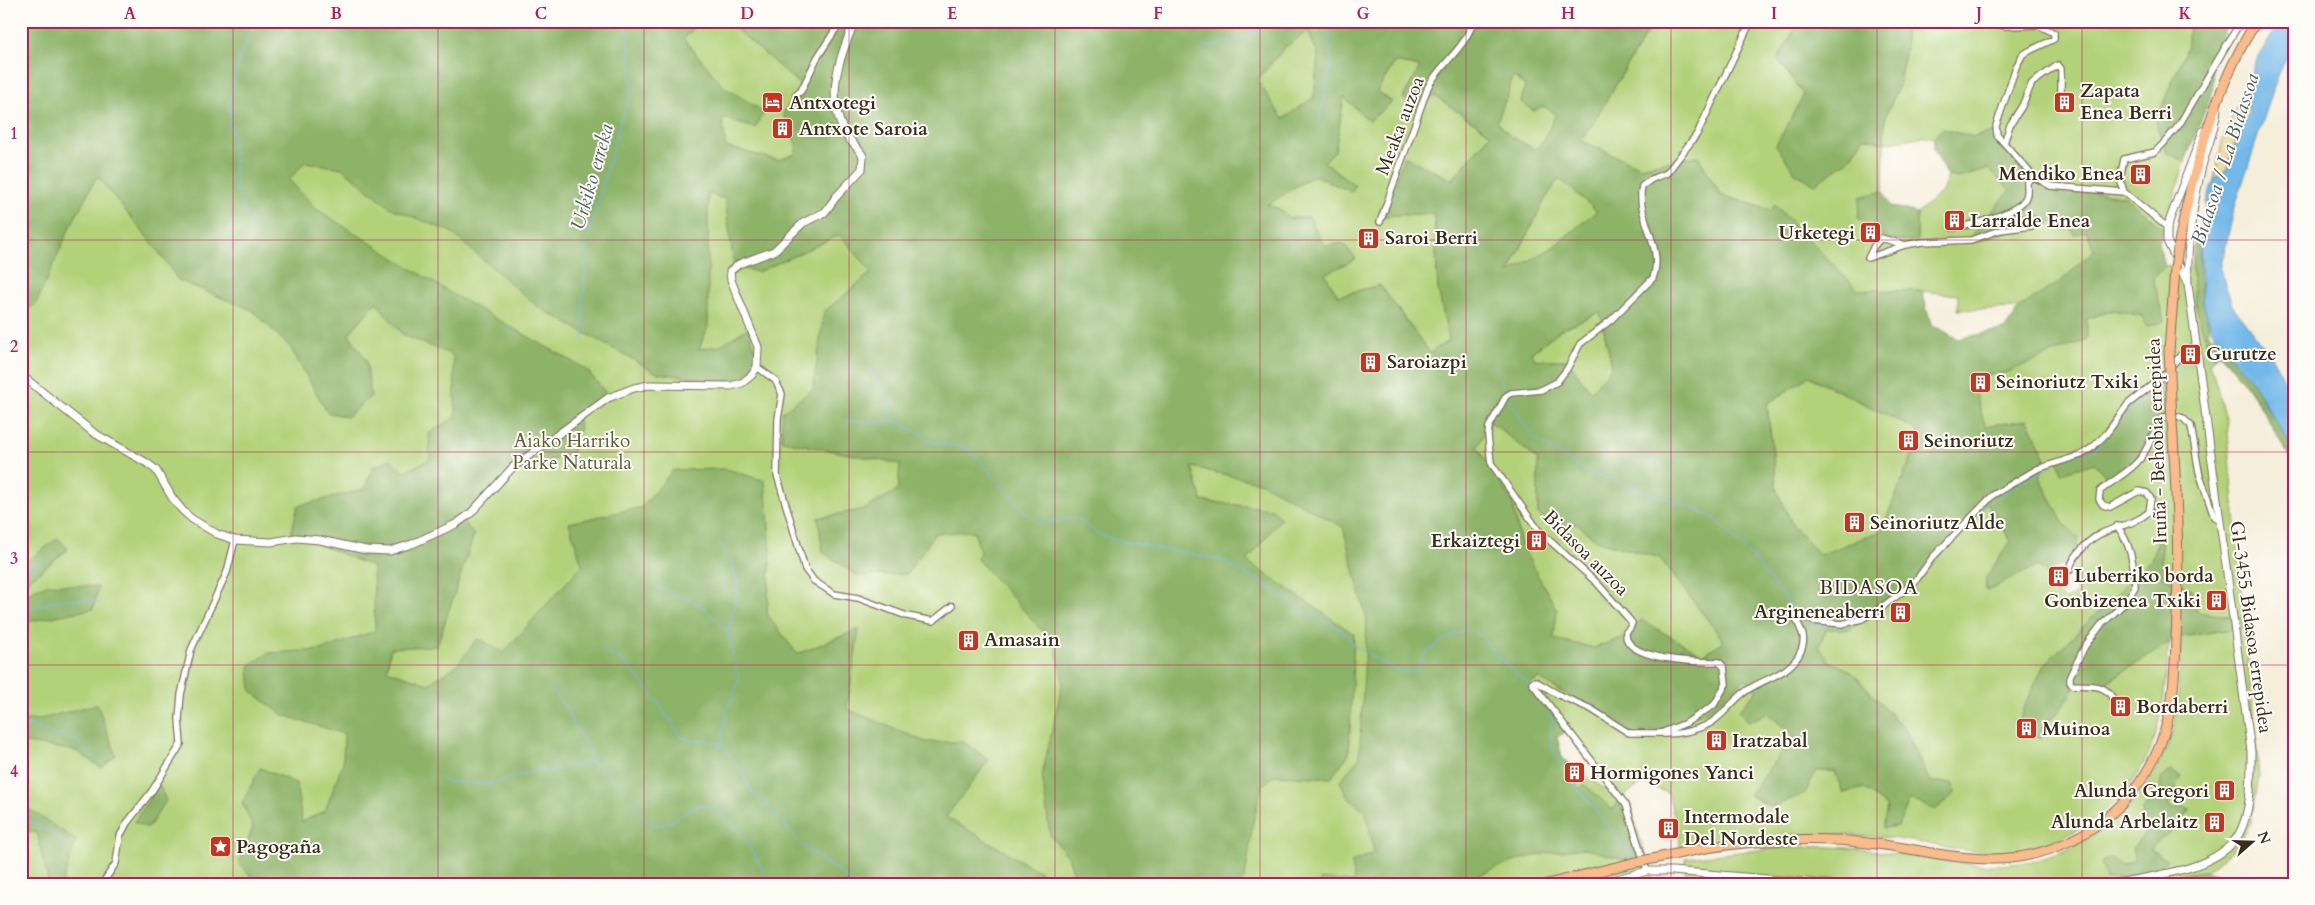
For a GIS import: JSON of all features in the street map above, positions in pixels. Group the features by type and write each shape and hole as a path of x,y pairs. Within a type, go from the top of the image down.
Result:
{"highway":[{"name":"Iruña - Behobia errepidea","path":"1547,884 1632,863 1706,848 1758,841 1820,839 1866,842 1991,859 2030,855 2068,842 2090,831 2114,812 2134,790 2153,760 2164,733 2170,708 2178,586 2177,509 2169,351 2178,248 2190,194 2217,106 2237,56 2257,21"}],"street":[{"path":"796,94 801,91 817,58 841,21"},
{"path":"21,376 94,433 147,463 161,477 173,499 192,520 217,534 235,540 270,542 296,538 320,540 366,550 390,550 412,544 456,524 470,514 513,467 608,398 634,388 649,385 737,385 752,375 759,360 758,347 730,280 730,270 739,264 774,251 803,223 825,212 836,196 862,168 863,156 844,131 836,98 835,84 841,52 855,21"},
{"name":"Meaka auzoa","path":"1380,222 1428,87 1434,76 1468,34 1473,21"},
{"name":"Bidasoa auzoa","path":"1660,733 1686,723 1714,705 1726,684 1724,667 1719,662 1699,662 1656,657 1631,647 1625,638 1626,632 1632,623 1597,583 1539,531 1491,463 1489,427 1506,396 1511,393 1541,390 1557,382 1567,369 1580,344 1611,320 1644,290 1653,278 1655,273 1655,252 1642,211 1642,186 1652,178 1667,173 1697,134 1751,21"},
{"path":"1987,21 2005,26 2039,25 2054,33 2054,39 2023,54 2016,67 1996,126 1998,135 2004,143 2032,176 2050,186 2124,192"},
{"path":"2167,227 2124,192 2120,179 2124,158 2154,152 2163,144 2179,125 2241,21"},
{"path":"2004,143 2010,125 2022,106 2032,83 2058,65 2061,69 2061,94"},
{"path":"2188,284 2176,265 2167,241 2167,227 2199,141 2210,116 2217,106"},
{"path":"2188,284 2187,259 2200,176 2216,119 2217,106"},
{"path":"1953,228 1989,220 2008,212 2025,200 2027,182 2032,176"},
{"path":"1905,245 1881,238 1874,246 1868,258 1905,245 1922,242 1971,240 2000,230 2032,226 2038,222 2032,219 1989,220"},
{"path":"2176,265 2187,259"},
{"name":"GI-3455 Bidasoa errepidea","path":"2112,884 2207,862 2233,842 2238,835 2245,817 2251,780 2251,751 2188,284"},
{"name":"Bidasoa auzoa","path":"1647,871 1626,805 1532,683 1535,681 1539,682 1559,695 1590,709 1629,732 1667,734 1703,727 1713,721 1750,688 1772,679 1793,663 1800,653 1803,640 1803,630 1795,614 1798,613 1813,621 1842,624 1862,619 1882,607 1914,582 1932,558 1993,495 2037,470 2080,455 2093,447 2108,433 2128,404 2161,378 2186,349 2196,346"},
{"path":"757,367 776,380 782,394 778,419 777,475 804,569 814,580 834,594 858,598 906,616 933,621 952,606"},
{"path":"2070,570 2071,563 2089,540 2104,530 2140,519 2149,512 2151,499 2147,492 2139,491 2110,507 2103,505 2099,499 2100,491 2130,469 2141,458 2157,426 2164,418 2177,416 2183,418 2191,426 2199,472 2214,517 2219,518"},
{"path":"2114,700 2111,693 2103,688 2072,685 2070,676 2085,646 2101,624 2125,603 2135,587 2131,553 2125,536 2118,526"},
{"path":"102,884 116,863 120,836 127,823 152,791 181,744 179,719 181,695 189,658 194,642 227,572 235,540"},
{"path":"1598,884 1647,871 1744,876 1829,884"}],"green space":[{"name":"Aiako Harriko Parke Naturala","path":"21,21 1195,21 1210,148 1522,547 1512,501 1477,447 1491,422 1538,460 1538,514 1554,529 1577,524 1598,541 1660,558 1724,641 1703,655 1641,620 1624,637 1594,648 1564,641 1516,666 1561,757 1616,797 1529,684 1539,678 1558,690 1597,709 1631,732 1709,710 1745,679 1757,690 1739,710 1749,722 1767,712 1794,736 1749,795 1772,807 1805,793 1816,771 1835,771 1844,793 1864,788 1887,807 1884,828 1898,826 1910,799 1953,783 1930,782 1906,731 1851,671 1829,661 1819,645 1827,629 1987,502 2011,541 1986,577 1986,591 2038,565 2048,574 2043,584 2065,600 2077,594 2072,559 2079,538 2063,523 2039,477 2046,459 2028,420 1985,426 1970,375 2005,373 2087,319 2113,310 2164,321 2153,278 2165,266 2193,264 2199,312 2205,336 2215,358 2210,363 2227,422 2244,618 2197,612 2191,589 2163,577 2160,535 2151,560 2044,665 2027,700 2021,721 2043,724 2059,711 2077,685 2101,686 2169,642 2162,709 2148,756 2134,778 2117,799 2075,831 2051,842 2025,849 1984,852 1883,837 1802,834 1766,836 1680,847 1679,834 1668,793 1643,783 1619,799 1631,808 1654,884 21,884","holes":["2165,415 2154,425 2136,459 2109,480 2094,463"]},
{"name":"Aiako Harriko Parke Naturala","path":"21,21 700,21 684,39 723,86 764,112 755,128 722,118 726,147 778,160 795,154 797,146 783,114 800,85 727,21 1406,21 1405,25 1408,21 1649,21 1646,34 1582,141 1640,167 1698,156 1721,195 1771,210 1775,205 1858,290 1922,291 1931,324 1958,339 2004,329 2019,308 2061,281 2094,250 2087,231 2075,235 2069,226 2042,220 1976,242 1970,238 2010,190 1989,169 1958,178 1948,176 1934,150 1934,138 1942,129 1974,137 1992,132 2025,175 2049,189 2096,192 2126,197 2164,230 2158,244 2165,266 2153,278 2164,321 2147,327 2141,315 2113,310 2087,319 2087,339 2005,373 1970,375 1985,426 2028,420 2046,459 2040,477 2063,523 2079,538 2072,559 2048,574 2038,566 1986,591 1986,577 2011,541 1987,502 1915,584 1849,630 1827,629 1819,645 1829,661 1851,671 1906,731 1930,782 1954,783 1955,793 1935,810 1910,799 1898,826 1883,828 1887,807 1864,788 1843,793 1835,771 1816,771 1805,793 1772,807 1749,795 1794,736 1767,713 1748,722 1739,711 1757,690 1745,679 1709,710 1665,730 1631,732 1600,710 1558,690 1539,678 1529,684 1566,732 1557,737 1562,757 1571,766 1569,775 1580,789 1584,784 1613,810 1617,802 1622,809 1637,858 1625,860 1585,848 1548,853 1513,861 1456,884 1318,884 1321,879 1354,882 1352,862 1374,853 1366,811 1348,798 1340,781 1359,758 1367,621 1343,527 1262,483 1192,467 1202,501 1272,509 1281,518 1247,561 1354,634 1349,754 1331,778 1275,775 1262,786 1253,822 1245,878 1240,884 1077,884 1068,856 1050,835 1042,775 1063,681 1055,645 977,559 980,552 974,531 935,533 907,574 858,576 823,552 818,518 865,509 898,490 900,464 782,441 782,412 813,389 824,312 872,272 840,235 758,272 734,266 725,199 708,194 708,327 699,349 719,346 748,328 759,362 737,383 657,373 538,307 451,232 391,208 342,168 305,162 289,180 318,210 452,294 586,369 607,394 576,415 580,428 572,453 545,463 528,456 462,520 474,535 437,646 391,648 387,670 428,684 456,666 478,638 503,653 582,565 569,523 642,507 673,470 726,469 765,481 771,551 767,614 797,654 859,629 847,709 926,742 964,742 989,760 946,817 1061,884 259,884 239,864 253,827 242,803 260,768 296,783 302,822 325,811 343,763 344,734 283,715 251,691 249,666 269,653 321,650 375,631 373,567 291,533 298,506 364,489 373,467 391,459 404,472 430,459 429,433 456,417 453,355 403,335 376,302 349,334 366,360 371,396 347,417 327,412 290,347 252,310 178,280 156,248 97,176 70,227 36,304 21,314","holes":["1308,31 1318,54 1314,97 1283,119 1257,80 1285,47","1395,62 1420,67 1403,98 1416,109 1427,99 1435,96 1491,134 1452,180 1404,156 1384,216 1434,213 1438,289 1449,340 1430,353 1380,285 1338,296 1325,274 1356,259 1343,243 1325,246 1309,217 1289,218 1280,209 1267,205 1314,175 1352,192 1355,185 1324,162 1335,151 1344,97 1369,121 1392,102 1377,91","1512,76 1525,85 1521,102 1534,111 1543,106 1556,114 1543,141 1536,150 1510,136 1497,121 1509,91","1559,178 1597,211 1552,248 1508,273 1543,203","1600,312 1612,367 1591,392 1567,360 1536,360 1531,353 1560,330","1809,376 1917,430 1921,448 1912,456 1881,531 1820,555 1793,526 1777,491 1767,404","1491,422 1538,460 1538,514 1554,529 1577,524 1598,541 1660,558 1724,641 1703,655 1641,620 1624,637 1594,648 1554,639 1557,610 1521,545 1512,501 1477,447"]},
{"path":"1649,21 1800,21 1778,59 1804,95 1777,145 1848,161 1864,136 1884,143 1883,191 1860,197 1917,241 1917,213 1942,192 1948,176 1958,178 1989,169 2010,190 1985,219 1976,242 2042,220 2087,230 2094,250 2061,281 2019,308 1958,310 1958,295 1922,291 1858,290 1775,205 1771,210 1721,195 1698,156 1640,167 1582,141 1646,34"},
{"path":"1800,21 1904,21 1906,48 1898,87 1885,118 1884,143 1864,137 1848,161 1815,184 1795,173 1776,145 1804,95 1778,59"},
{"path":"1904,21 2189,21 2188,45 2155,122 2167,153 2185,161 2164,230 2126,197 2096,192 2049,189 2025,175 1992,132 1974,137 1942,129 1934,138 1924,136 1884,143 1885,118 1898,87 1906,48"},
{"path":"2189,21 2233,21 2225,29 2211,57 2213,90 2185,161 2167,153 2155,122 2188,45"},
{"path":"1308,30 1318,54 1314,97 1283,120 1256,81 1285,47"},
{"path":"1395,62 1421,67 1403,97 1416,109 1427,99 1435,96 1491,134 1452,180 1384,216 1434,213 1438,289 1449,340 1430,353 1380,285 1338,296 1325,274 1325,247 1309,217 1289,218 1280,209 1267,205 1314,175 1352,192 1354,185 1324,162 1335,151 1344,96 1369,121 1392,102 1377,91"},
{"path":"1512,75 1557,114 1543,141 1536,150 1510,137 1497,121 1509,91"},
{"path":"1559,178 1597,211 1552,248 1508,274 1543,203"},
{"path":"1883,191 1890,206 1917,213 1917,241 1889,240 1858,218 1860,197"},
{"path":"2195,240 2199,240 2201,295 2206,301 2209,335 2218,341 2256,384 2267,408 2278,419 2294,452 2294,466 2251,393 2219,353 2215,358 2208,345 2198,316 2193,285 2192,270"},
{"path":"1600,312 1612,367 1591,392 1567,360 1536,360 1531,353 1560,330"},
{"path":"2162,372 2165,415 2154,425 2136,459 2109,480 2094,463 2061,473 2058,459 2096,444 2120,410"},
{"path":"1808,376 1917,430 1921,448 1912,456 1881,531 1820,556 1793,526 1777,491 1767,404"},
{"path":"2161,533 2163,577 2191,589 2197,612 2244,618 2245,627 2181,637 2166,643 2100,686 2077,685 2059,712 2043,724 2041,738 2031,733 2028,722 2020,721 2027,700 2044,665 2151,560"},
{"path":"58,538 68,549 28,581 22,595 49,584 98,587 93,609 31,621 21,629 21,566"},
{"path":"2245,627 2259,777 2251,823 2234,849 2206,871 2183,874 2144,884 1727,884 1726,878 1686,876 1686,858 1775,849 1810,847 1848,848 1986,865 2015,864 2043,858 2070,849 2095,835 2117,818 2137,798 2154,774 2173,732 2177,712 2181,637","holes":["2181,777 2167,805 2173,809 2181,807 2190,811 2171,831 2149,849 2167,861 2106,880 2110,859 2121,865 2135,860 2132,849 2145,833 2142,809"]},
{"path":"97,704 116,755 102,768 76,751 21,742 21,720 37,720"},
{"path":"2170,771 2182,777 2167,805 2173,809 2181,807 2190,810 2171,831 2149,849 2168,860 2150,873 2106,880 2101,862 2110,858 2121,865 2135,860 2132,849 2145,833 2142,809 2160,793 2161,778"},
{"path":"159,784 166,801 148,828 134,822"},
{"path":"21,804 76,840 62,884 49,884 37,833 21,829"},
{"path":"2206,871 2249,884 2221,884 2204,880 2191,884 2144,884 2183,874"}],"sand":[{"path":"2239,101 2247,105 2249,112 2236,140 2227,169 2214,179 2223,139"}],"water":[{"path":"2281,21 2294,21 2294,40 2277,78 2235,206 2220,269 2232,305 2272,358 2294,398 2294,452 2249,377 2225,351 2211,329 2202,299 2200,239 2208,223 2206,202 2214,179 2227,169 2236,140 2249,112 2247,105 2239,101 2258,57"}],"waterway":[{"path":"256,227 244,210 236,191 229,103 239,58 257,21"},
{"name":"Urkiko erreka","path":"583,342 583,299 587,242 621,119 630,97 632,72 626,21"},
{"path":"1202,46 1219,45 1251,36 1269,24 1287,24 1291,21"},
{"path":"1319,122 1332,62 1328,43 1330,21"},
{"path":"2212,358 2225,351"},
{"path":"2202,359 2207,359"},
{"path":"2174,378 2181,369 2194,363"},
{"path":"1494,364 1506,392"},
{"path":"868,367 883,388 895,421 921,434 929,441 966,448 988,469 1009,496 1037,523 1077,518 1097,534 1120,541 1221,560 1261,582 1303,610 1341,630 1355,646 1390,667 1404,672 1417,671 1424,654 1447,638 1467,629"},
{"path":"2085,456 2093,452 2132,406 2139,404 2166,383"},
{"path":"1509,399 1532,437 1588,472 1692,507 1715,518 1754,560 1794,610"},
{"path":"846,420 873,423 895,421"},
{"path":"1984,507 2021,482 2053,467"},
{"path":"1929,567 1952,544 1955,537"},
{"path":"718,541 731,562 736,575 735,600 729,634"},
{"path":"21,577 46,557"},
{"path":"657,587 694,601 706,609 729,635 733,654"},
{"path":"21,613 60,600 101,603"},
{"path":"1808,622 1817,627 1828,625"},
{"path":"1475,632 1481,636 1496,655 1526,682 1550,712 1553,721 1550,728 1551,745 1570,778 1633,858"},
{"path":"601,649 626,664 644,684 682,737 693,741 710,740 721,746 743,773 752,792 772,810 801,845 842,874 851,884"},
{"path":"721,746 727,709 739,681 735,660"},
{"path":"549,686 567,710 572,723 589,749 591,760"},
{"path":"21,727 32,726 43,732 73,738 94,758"},
{"path":"440,777 445,782 494,784 508,777 532,772 555,771 591,761 607,772 625,793"},
{"path":"631,800 645,817 657,826 672,821 686,811 699,806 709,806 719,811 738,830 764,873"},
{"path":"21,815 63,842"},
{"path":"570,874 584,884"},
{"path":"1658,876 1687,878"}],"place":[{"name":"Zapata Enea Berri","path":"2064,102"},
{"name":"Antxotegi","path":"773,103"},
{"name":"Antxote Saroia","path":"783,129"},
{"name":"Mendiko Enea","path":"2140,174"},
{"name":"Larralde Enea","path":"1954,221"},
{"name":"Urketegi","path":"1871,233"},
{"name":"Saroi Berri","path":"1369,238"},
{"name":"Gurutze","path":"2190,354"},
{"name":"Saroiazpi","path":"1371,362"},
{"name":"Seinoriutz Txiki","path":"1980,382"},
{"name":"Seinoriutz","path":"1908,441"},
{"name":"Seinoriutz Alde","path":"1854,523"},
{"name":"Erkaiztegi","path":"1536,541"},
{"name":"Luberriko borda","path":"2058,576"},
{"name":"Gonbizenea Txiki","path":"2217,601"},
{"name":"Argineneaberri","path":"1901,612"},
{"name":"Amasain","path":"968,640"},
{"name":"Bordaberri","path":"2120,707"},
{"name":"Muinoa","path":"2026,729"},
{"name":"Iratzabal","path":"1716,741"},
{"name":"Hormigones Yanci","path":"1574,773"},
{"name":"Alunda Gregori","path":"2225,791"},
{"name":"Alunda Arbelaitz","path":"2214,822"},
{"name":"Intermodale Del Nordeste","path":"1668,828"},
{"name":"Pagogaña","path":"220,847"}],"district":[{"name":"BIDASOA","path":"1869,587"}],"water label":[{"name":"Bidasoa / La Bidassoa","path":"2225,159"}]}
